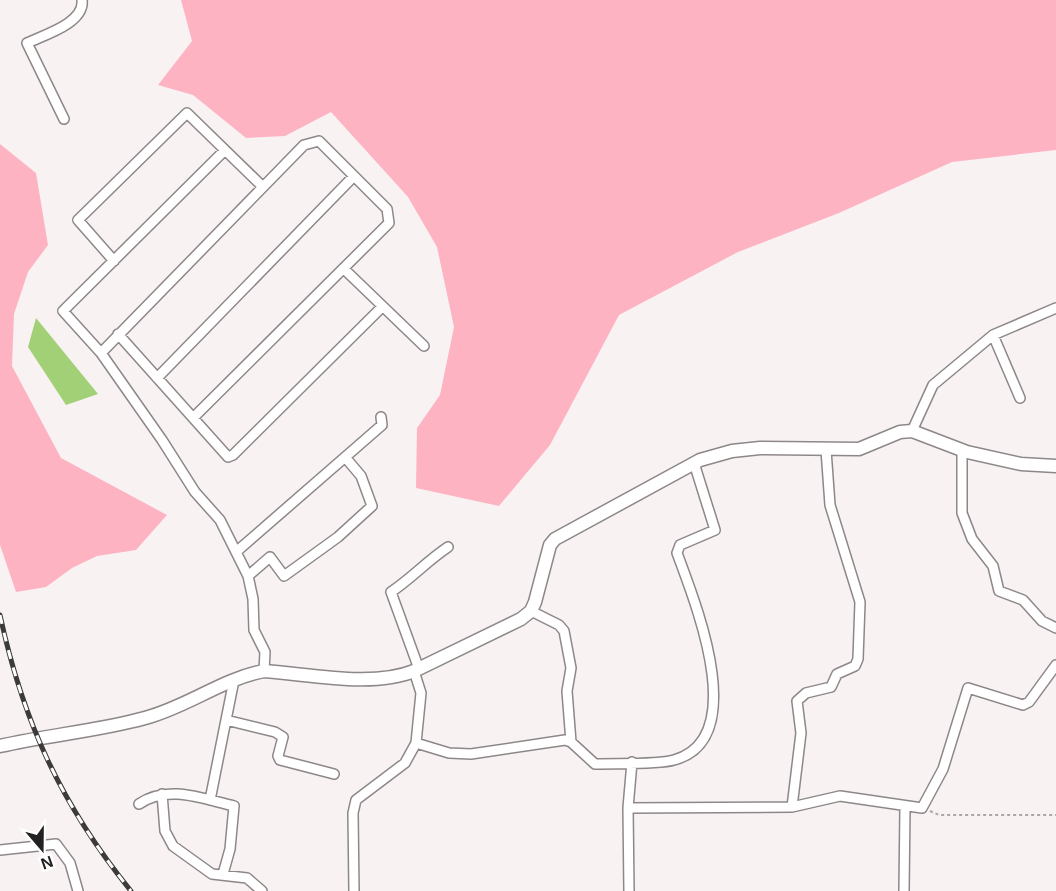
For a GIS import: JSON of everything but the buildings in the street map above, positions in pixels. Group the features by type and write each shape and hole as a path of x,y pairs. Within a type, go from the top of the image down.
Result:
{"street":[{"path":"64,119 27,43 77,17 82,7 82,0"},
{"path":"114,261 78,220 187,113 262,186"},
{"path":"101,352 304,145 319,141 387,209 389,223 193,418"},
{"path":"225,150 63,311 101,352 195,492 220,520 248,576 253,599 254,630 265,652 264,671"},
{"path":"157,378 354,176"},
{"path":"344,269 424,346"},
{"path":"118,334 228,457 233,455 382,307"},
{"path":"912,431 933,385 993,335 1056,308"},
{"path":"993,335 1020,398"},
{"path":"236,552 382,425 381,417"},
{"path":"0,746 144,719 178,708 234,680 264,671 375,679 397,678 522,619 531,611 550,545 555,538 714,454 760,448 826,450 859,448 900,432 912,431 962,450 1021,464 1056,466"},
{"path":"792,807 801,733 797,701 806,693 831,687 837,674 855,666 858,659 860,602 830,505 826,450"},
{"path":"962,450 962,513 972,539 993,566 999,591 1029,604 1042,621 1056,628"},
{"path":"248,576 270,557 284,576 338,537 372,506 361,476 345,457"},
{"path":"416,743 449,753 471,754 565,740 571,742 595,764 673,761 694,751 704,742 714,707 705,640 677,553 680,544 715,530 694,463"},
{"path":"354,891 353,813 356,800 405,763 416,743 422,693 391,592 410,579 423,564 448,548"},
{"path":"531,611 559,625 564,631 571,668 567,691 571,742"},
{"path":"628,808 792,807 840,796 922,808 943,769 968,687 1023,705 1029,702 1056,664"},
{"path":"210,800 234,680"},
{"path":"226,720 275,732 283,737 278,756 280,760 334,774"},
{"path":"629,891 628,808 632,762"},
{"path":"139,804 150,796 177,793 234,806 230,849 223,874"},
{"path":"162,794 165,831 173,846 212,874 248,878 262,891"},
{"path":"904,891 905,806"},
{"path":"0,850 56,844 70,863 78,891"}],"path":[{"path":"922,808 939,815 1056,815"}],"shaded area":[{"path":"181,0 1056,0 1056,150 952,162 839,213 738,252 619,315 550,445 499,506 416,488 417,428 440,395 454,327 437,247 408,197 331,112 285,136 246,138 193,95 158,85 192,41"},
{"path":"0,144 36,173 48,245 28,272 14,314 12,366 61,458 167,515 136,550 97,556 72,568 46,587 16,592 0,545"},
{"path":"36,318 98,394 66,405 28,347"}],"railway":[{"path":"0,615 20,691 48,761 85,827 131,891"}]}
